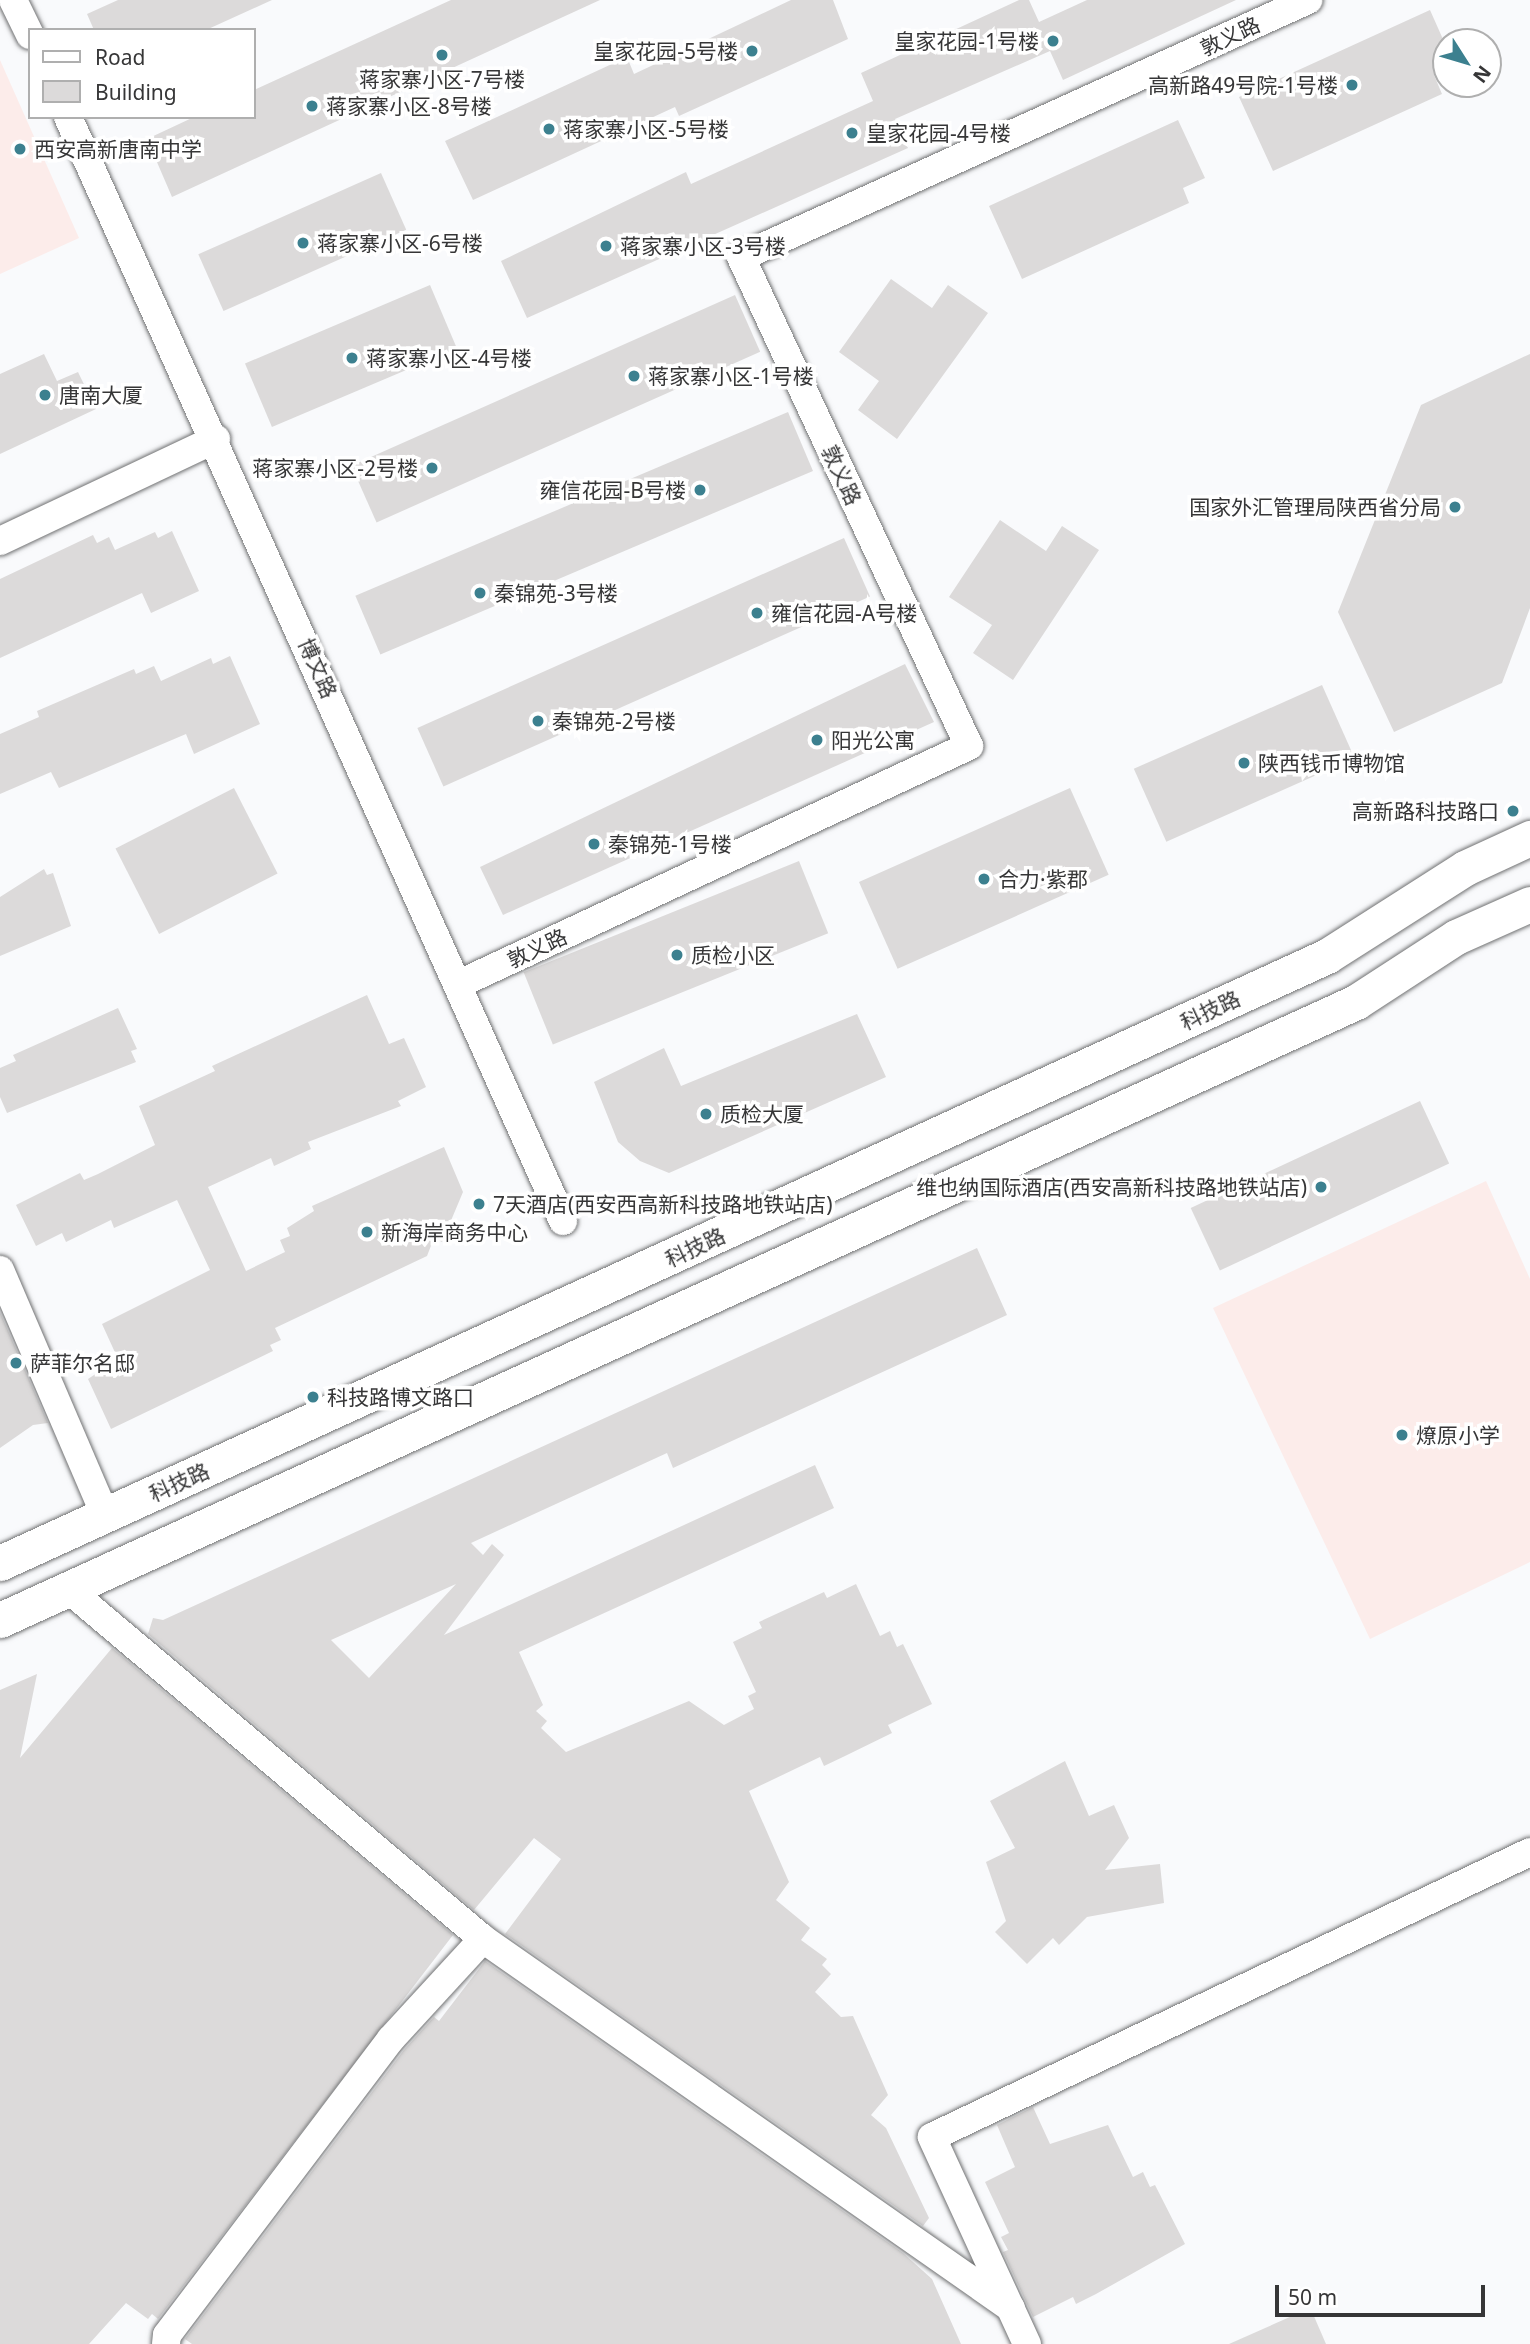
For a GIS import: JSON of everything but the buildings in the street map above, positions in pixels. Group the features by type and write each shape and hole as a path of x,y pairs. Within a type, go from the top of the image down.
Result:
{"main road":[{"name":"科技路","path":"0,1563 1327,956 1465,868 1530,838"},
{"path":"0,1620 1356,1002 1456,937 1530,904"}],"street":[{"path":"13,0 28,31"},
{"name":"敦义路","path":"459,984 969,746 741,257 1308,0"},
{"name":"博文路","path":"69,119 216,439 563,1220"},
{"path":"0,541 216,439"},
{"path":"0,1270 105,1515"},
{"path":"68,1589 482,1938 1011,2308"},
{"path":"1027,2344 932,2137 1530,1852"},
{"path":"166,2344 167,2335 391,2039 482,1938"}],"shaded area":[{"name":"西安高新唐南中学","path":"0,60 79,238 0,274"},
{"name":"燎原小学","path":"1486,1181 1530,1279 1530,1562 1370,1639 1213,1308"}],"place":[{"name":"皇家花园-1号楼","path":"1053,41"},
{"name":"皇家花园-5号楼","path":"752,51"},
{"name":"蒋家寨小区-7号楼","path":"442,55"},
{"name":"高新路49号院-1号楼","path":"1352,85"},
{"name":"蒋家寨小区-8号楼","path":"312,106"},
{"name":"蒋家寨小区-5号楼","path":"549,129"},
{"name":"皇家花园-4号楼","path":"852,133"},
{"name":"西安高新唐南中学","path":"20,149"},
{"name":"蒋家寨小区-6号楼","path":"303,243"},
{"name":"蒋家寨小区-3号楼","path":"606,246"},
{"name":"蒋家寨小区-4号楼","path":"352,358"},
{"name":"蒋家寨小区-1号楼","path":"634,376"},
{"name":"唐南大厦","path":"45,395"},
{"name":"蒋家寨小区-2号楼","path":"432,468"},
{"name":"雍信花园-B号楼","path":"700,490"},
{"name":"国家外汇管理局陕西省分局","path":"1455,507"},
{"name":"秦锦苑-3号楼","path":"480,593"},
{"name":"雍信花园-A号楼","path":"757,613"},
{"name":"秦锦苑-2号楼","path":"538,721"},
{"name":"阳光公寓","path":"817,740"},
{"name":"陕西钱币博物馆","path":"1244,763"},
{"name":"高新路科技路口","path":"1513,811"},
{"name":"秦锦苑-1号楼","path":"594,844"},
{"name":"合力·紫郡","path":"984,879"},
{"name":"质检小区","path":"677,955"},
{"name":"质检大厦","path":"706,1114"},
{"name":"维也纳国际酒店(西安高新科技路地铁站店)","path":"1321,1187"},
{"name":"7天酒店(西安西高新科技路地铁站店)","path":"479,1204"},
{"name":"新海岸商务中心","path":"367,1232"},
{"name":"萨菲尔名邸","path":"16,1363"},
{"name":"科技路博文路口","path":"313,1397"},
{"name":"燎原小学","path":"1402,1435"}]}
